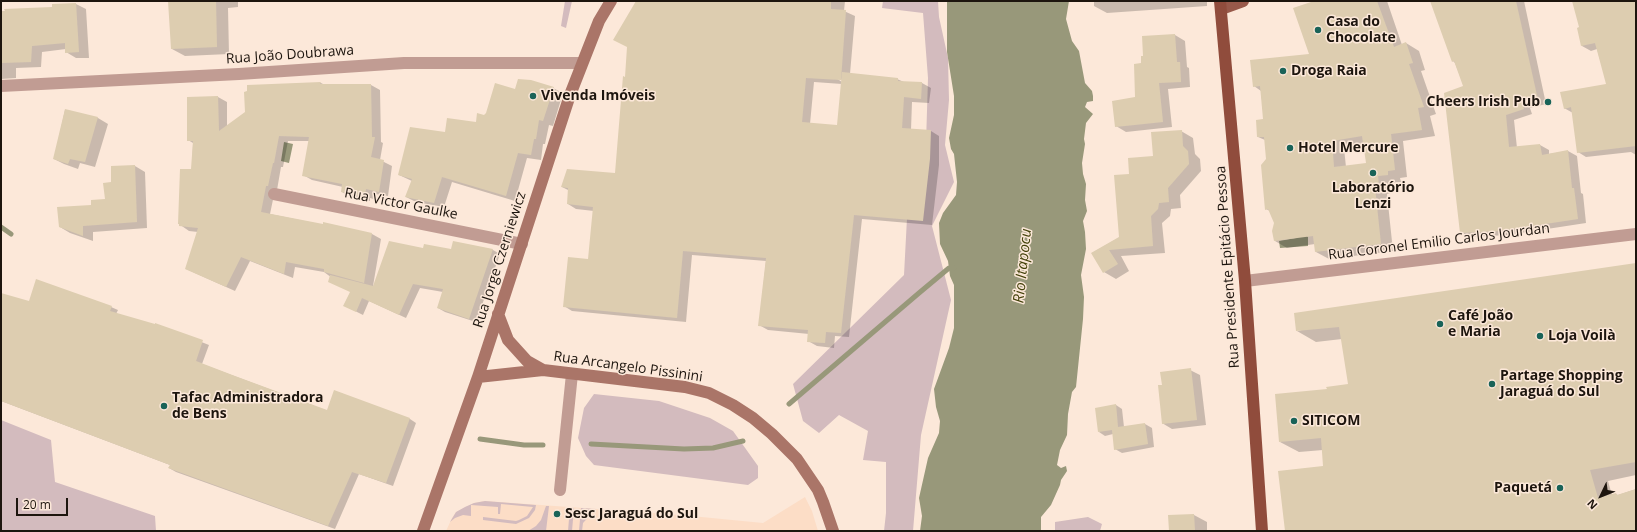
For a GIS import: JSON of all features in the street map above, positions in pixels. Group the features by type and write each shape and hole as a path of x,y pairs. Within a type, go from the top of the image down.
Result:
{"highway":[{"name":"Rua Presidente Epitácio Pessoa","path":"1221,5 1245,281 1262,531"}],"main road":[{"name":"Rua Jorge Czerniewicz","path":"423,531 478,377 582,63 599,21 611,1"},
{"path":"1221,5 1243,1"},
{"name":"Rua Arcangelo Pissinini","path":"498,314 503,329 512,345 527,360 543,370"},
{"name":"Rua Arcangelo Pissinini","path":"478,377 543,370 690,388 709,393 733,405 753,418 772,434 797,459 818,490 826,509 832,531"}],"street":[{"name":"Rua João Doubrawa","path":"1,86 239,74 404,63 582,63"},
{"name":"Rua Victor Gaulke","path":"274,194 522,244"},
{"name":"Rua Coronel Emilio Carlos Jourdan","path":"1245,281 1636,234"},
{"path":"560,490 572,374"}],"shaded area":[{"path":"565,1 572,1 566,28 561,26"},
{"path":"883,1 938,1 939,17 948,58 949,100 945,145 954,182 932,226 951,300 921,435 913,531 884,531 886,513 886,462 863,460 868,431 839,415 819,433 803,421 793,384 904,275 907,218 925,176 928,78 923,13 882,8"},
{"path":"594,394 659,401 710,418 733,431 758,466 758,478 748,485 594,465 586,456 578,438 584,408"},
{"path":"1,420 51,440 55,482 155,516 156,531 1,531"},
{"name":"Sesc Jaraguá do Sul","path":"805,497 812,511 818,531 446,531 456,512 474,503 485,501 681,515 763,523"},
{"path":"485,501 536,505 535,510 529,518 516,524 483,520 483,517 516,521 527,516 533,507 501,504 500,514 498,514 498,507 471,505 471,516 463,515 450,522 456,512 474,503"},
{"path":"546,506 549,506 546,531 528,531 536,526 541,520"},
{"path":"570,507 574,508 572,531 568,531"},
{"path":"581,508 596,509 583,523 582,531 579,531"},
{"path":"1088,517 1102,524 1100,531 1055,531 1055,522"}],"water":[{"name":"Rio Itapocu","path":"947,1 1069,1 1066,19 1072,41 1079,51 1085,83 1092,91 1093,96 1093,101 1087,102 1085,107 1093,114 1086,123 1082,163 1086,184 1085,200 1087,211 1083,221 1086,249 1081,275 1084,297 1083,319 1076,387 1072,392 1068,414 1067,435 1060,450 1057,465 1061,468 1066,466 1067,471 1061,480 1051,505 1041,517 1041,531 920,531 922,516 919,498 928,458 939,433 940,421 936,407 934,389 949,348 954,328 954,285 950,276 948,261 940,244 939,223 943,213 956,195 957,182 954,154 951,149 949,138 954,115 954,96 947,52"},
{"path":"284,142 293,144 289,163 281,161"},
{"path":"1304,234 1308,237 1308,246 1280,248 1279,241 1296,238"}],"building":[{"path":"168,1 216,1 217,47 171,49"},
{"path":"636,1 831,1 831,9 846,10 841,80 806,78 802,122 837,125 842,72 898,78 898,81 922,82 921,99 904,97 902,128 931,130 930,159 923,221 854,215 841,333 826,332 825,343 807,342 808,330 758,326 766,258 683,251 677,318 563,307 568,257 588,259 593,207 567,204 568,188 561,187 567,169 615,173 623,76 625,77 627,47 613,40"},
{"path":"1314,1 1377,1 1394,47 1406,42 1413,63 1409,64 1424,107 1418,108 1422,130 1391,134 1395,170 1388,171 1388,175 1378,176 1379,186 1375,187 1381,244 1315,252 1313,236 1274,241 1272,231 1274,223 1268,209 1265,210 1261,165 1266,159 1264,137 1257,137 1256,120 1263,119 1260,86 1253,87 1250,60 1309,54 1293,8","holes":["1362,136 1366,163 1334,167 1332,141"]},
{"path":"1430,1 1516,1 1538,100 1522,104 1524,109 1506,115 1509,147 1540,144 1542,155 1568,150 1572,188 1574,188 1578,219 1499,231 1460,233 1444,93 1463,86 1454,61 1452,62"},
{"path":"1572,1 1636,1 1636,146 1577,153 1571,107 1564,109 1560,92 1606,84 1595,43 1581,46 1577,28 1579,27"},
{"path":"76,3 79,52 65,53 65,43 32,46 31,62 1,63 1,11 5,11 4,9 52,7 52,4"},
{"path":"1175,34 1177,62 1180,62 1181,82 1159,83 1163,122 1115,127 1112,101 1135,97 1134,64 1141,63 1141,56 1143,56 1142,36"},
{"path":"518,79 531,80 554,87 543,121 539,120 536,139 534,139 531,155 518,153 506,196 442,177 434,203 405,197 412,179 398,175 410,127 445,132 447,118 476,122 477,113 484,115 486,113 495,83 515,89"},
{"path":"321,82 320,84 371,84 372,137 375,137 371,157 384,160 379,192 366,189 365,195 362,194 361,196 341,192 342,184 302,176 309,137 279,136 274,163 268,186 266,186 261,212 323,224 323,222 372,233 364,283 324,272 324,269 286,262 284,274 241,257 226,287 185,269 198,228 179,226 178,224 180,169 191,169 193,141 187,141 187,97 218,96 219,131 245,112 244,92 247,91 247,85"},
{"path":"65,109 98,117 85,162 70,159 68,164 53,159"},
{"path":"1182,130 1183,146 1188,151 1189,164 1168,188 1169,202 1159,203 1158,209 1151,216 1153,246 1109,250 1118,264 1103,273 1091,253 1119,237 1114,175 1129,174 1128,158 1153,156 1151,132"},
{"path":"135,165 137,222 83,226 83,236 59,227 57,207 91,205 91,200 105,199 103,183 111,182 111,166"},
{"path":"389,241 423,248 424,244 451,249 453,241 493,249 469,319 437,308 443,289 413,284 399,315 362,298 356,312 343,306 350,292 328,282 330,275 373,286"},
{"name":"Partage Shopping Jaraguá do Sul","path":"1636,263 1636,462 1590,470 1598,498 1616,493 1617,495 1636,489 1636,531 1285,531 1278,471 1323,466 1321,438 1279,442 1275,394 1327,389 1326,387 1348,384 1339,327 1296,331 1294,313"},
{"name":"Tafac Administradora de Bens","path":"36,279 112,306 110,311 155,323 203,340 196,361 235,376 327,410 334,390 410,418 386,483 352,472 328,526 168,468 170,465 1,401 1,293 29,301"},
{"path":"1191,368 1197,420 1162,424 1158,385 1162,385 1160,372"},
{"path":"1116,404 1118,427 1145,423 1148,444 1114,450 1112,430 1098,432 1095,408"},
{"path":"1194,514 1195,531 1169,531 1168,515"}],"waterway":[{"path":"1,227 11,234"},
{"path":"789,404 949,268 954,268"},
{"path":"480,439 524,445 543,445"},
{"path":"591,444 684,449 713,448 743,441"}],"place":[{"name":"Casa do Chocolate","path":"1318,30"},
{"name":"Droga Raia","path":"1283,71"},
{"name":"Vivenda Imóveis","path":"533,96"},
{"name":"Cheers Irish Pub","path":"1548,102"},
{"name":"Hotel Mercure","path":"1290,148"},
{"name":"Laboratório Lenzi","path":"1373,173"},
{"name":"Café João e Maria","path":"1440,324"},
{"name":"Loja Voilà","path":"1540,336"},
{"name":"Partage Shopping Jaraguá do Sul","path":"1492,384"},
{"name":"Tafac Administradora de Bens","path":"164,406"},
{"name":"SITICOM","path":"1294,421"},
{"name":"Paquetá","path":"1560,488"},
{"name":"Sesc Jaraguá do Sul","path":"557,514"}]}
